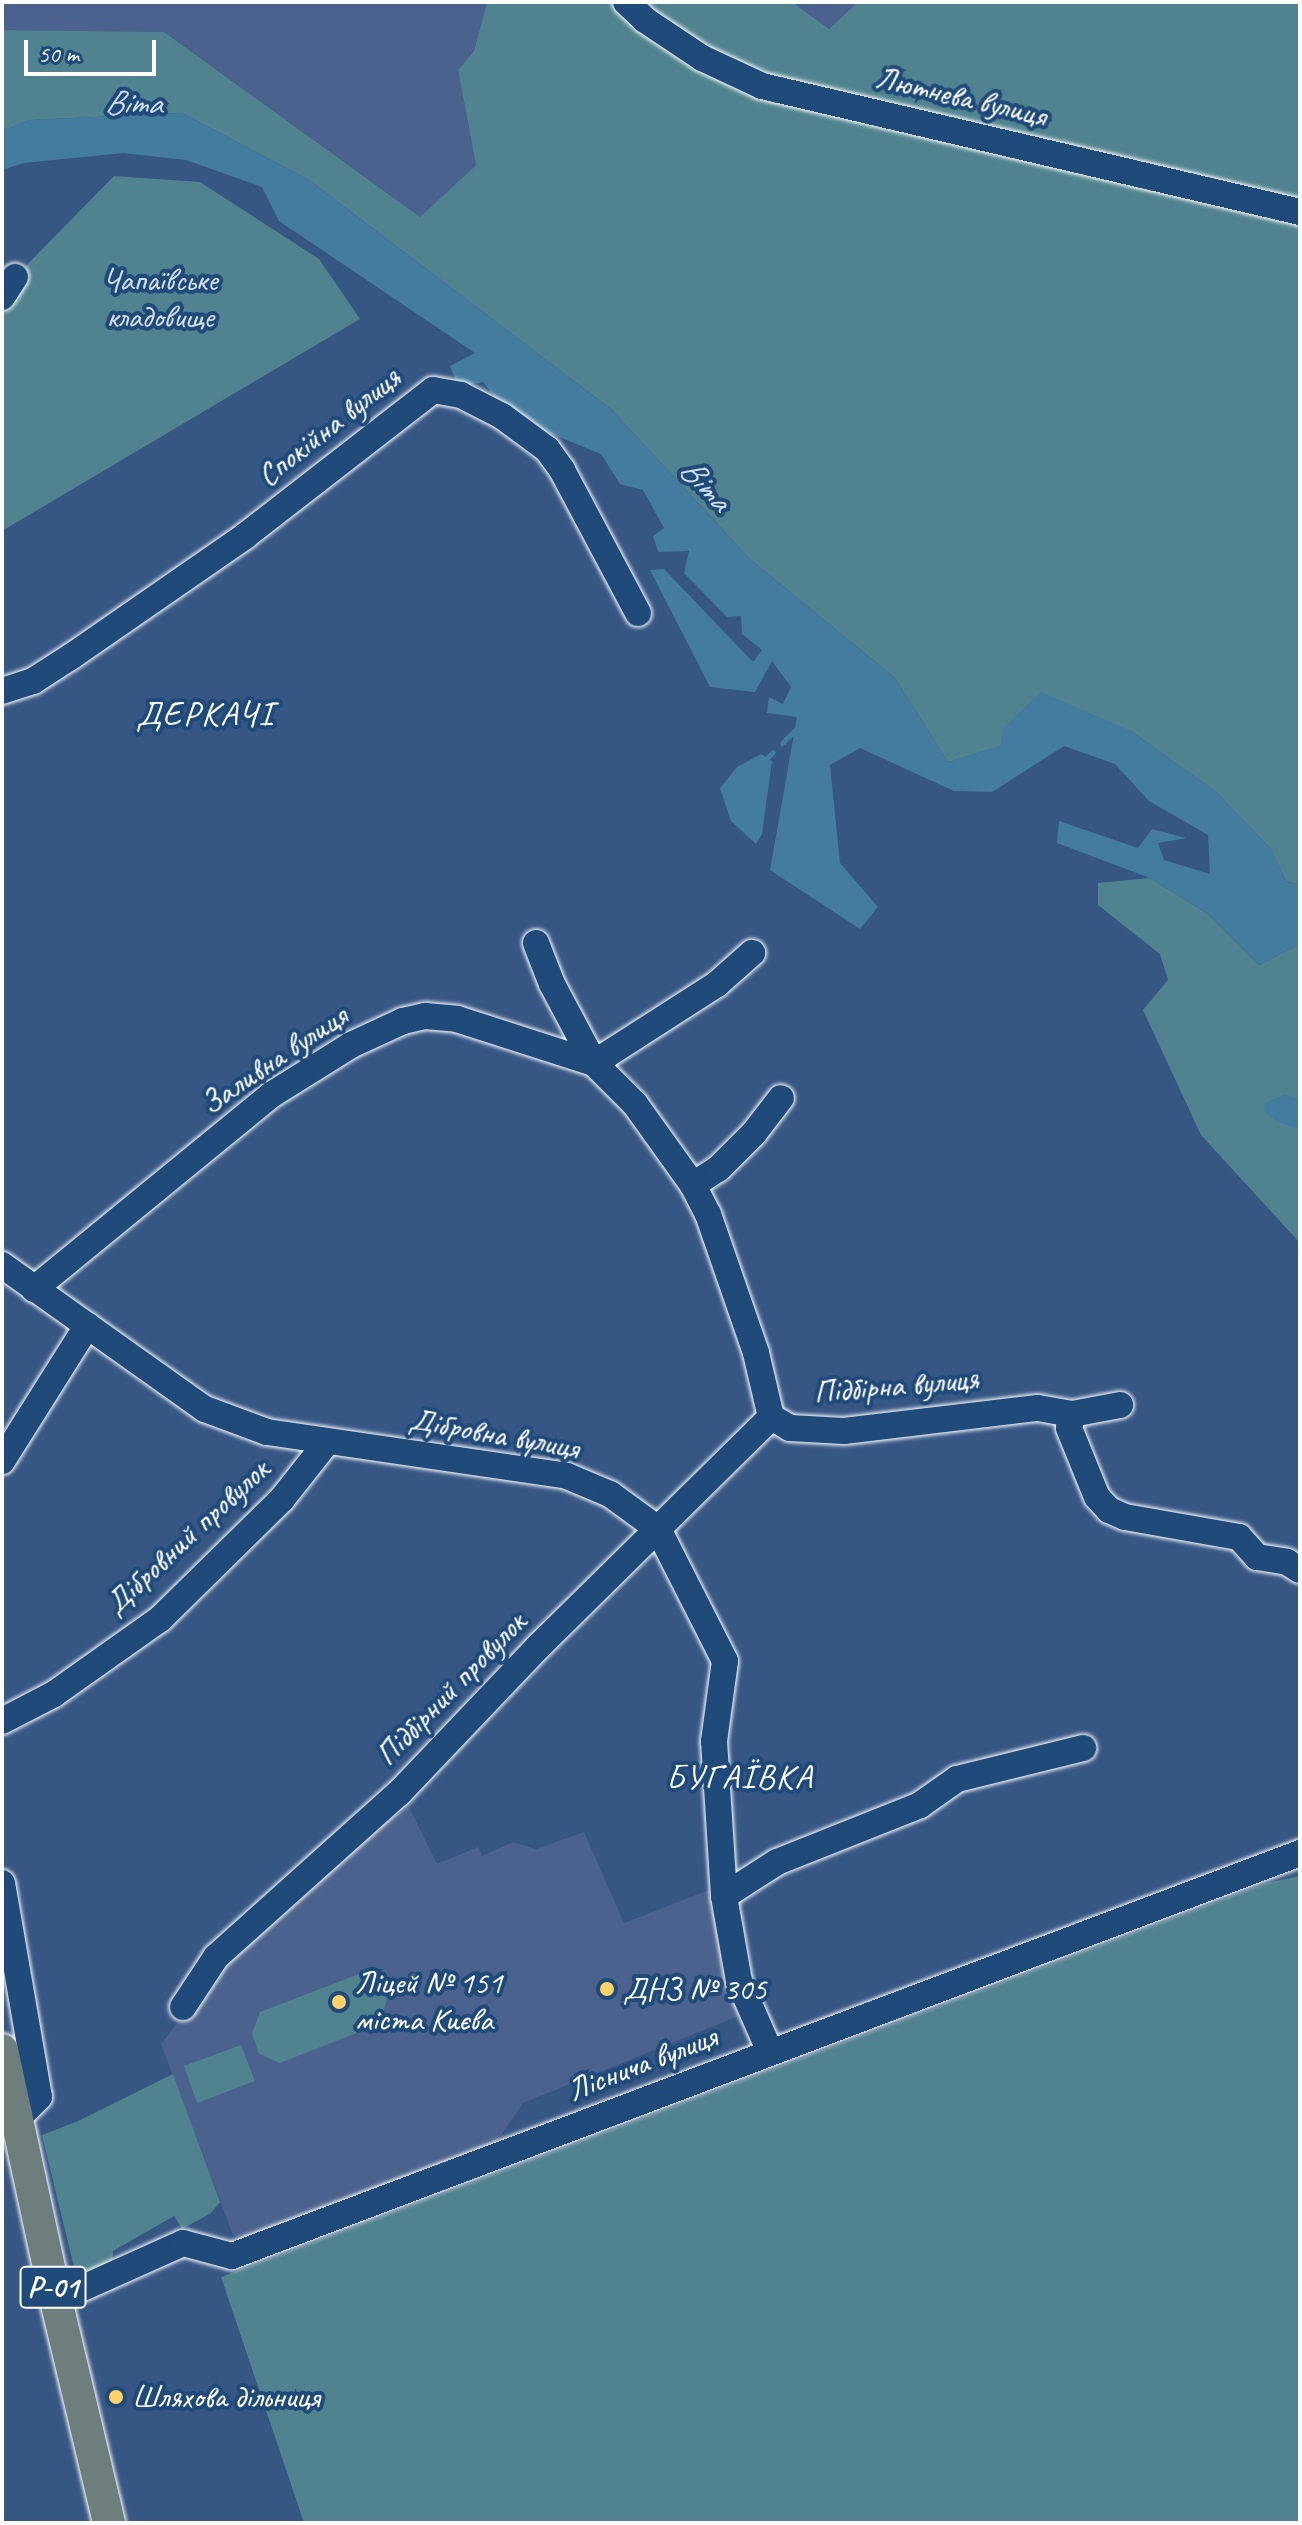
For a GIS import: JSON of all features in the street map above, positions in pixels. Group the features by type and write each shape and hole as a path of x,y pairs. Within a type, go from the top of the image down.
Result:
{"main road":[{"name":"Р-01","path":"2,2050 17,2119 13,2156 56,2300 109,2523"}],"street":[{"name":"Лютнева вулиця","path":"626,2 645,20 702,58 762,86 1300,212"},
{"name":"Спокійна вулиця","path":"2,691 33,681 245,536 433,390 461,395 502,416 547,449 562,470 638,613"},
{"path":"536,943 552,984 594,1063 717,984 752,953"},
{"name":"Заливна вулиця","path":"34,1289 271,1095 351,1045 403,1021 425,1016 457,1019 594,1063"},
{"name":"Підбірна вулиця","path":"594,1063 635,1104 693,1185 720,1244 734,1296 756,1353 771,1417 790,1428 844,1431 1038,1408 1072,1414 1120,1405"},
{"path":"693,1185 718,1169 754,1133 781,1098"},
{"name":"Дібровна вулиця","path":"2,1265 205,1409 267,1432 567,1476 610,1494 658,1529 725,1661 714,1741 724,1896 739,1981 770,2052"},
{"path":"2,1461 87,1326"},
{"path":"1072,1414 1069,1428 1097,1497 1109,1510 1125,1517 1239,1537 1257,1557 1287,1562 1300,1570"},
{"name":"Підбірний провулок","path":"183,2007 216,1957 399,1793 539,1646 771,1417"},
{"name":"Дібровний провулок","path":"2,1721 54,1694 160,1619 282,1499 327,1442"},
{"path":"724,1896 777,1862 920,1805 957,1779 1083,1748"},
{"name":"Ліснича вулиця","path":"56,2300 183,2243 232,2256 1300,1853"},
{"path":"2,1883 39,2097 17,2119"}],"shaded area":[{"path":"2,2 487,2 474,51 458,70 476,165 420,217 164,32 2,30"},
{"path":"792,2 858,2 829,29"},
{"path":"182,113 309,180 611,409 751,560 895,678 948,762 1000,746 1003,728 1041,692 1131,731 1216,792 1271,849 1286,881 1300,885 1300,944 1259,965 1208,914 1150,878 1057,843 1059,821 1138,848 1152,829 1186,838 1158,843 1164,860 1210,874 1208,835 1149,801 1115,764 1064,746 992,792 954,791 860,748 830,765 840,863 878,907 860,929 770,870 797,717 767,713 769,697 783,704 791,687 772,661 755,692 710,687 650,570 664,569 753,662 762,650 742,634 741,616 727,617 684,573 689,551 658,552 653,536 664,528 643,490 620,484 601,454 510,417 483,382 458,387 450,366 475,353 279,221 262,187 186,160 123,153 24,163 2,170 2,131 30,120"},
{"path":"761,754 772,761 762,834 756,844 731,821 720,788 737,767"},
{"path":"1286,1094 1300,1101 1300,1129 1277,1122 1265,1112 1263,1106"},
{"name":"Ліцей № 151 міста Києва","path":"409,1807 437,1864 478,1847 482,1856 513,1842 536,1849 584,1832 624,1923 709,1890 725,1964 746,2013 523,2103 494,2146 247,2242 233,2235 161,2044 227,1960 365,1835"}],"green space":[{"path":"487,2 792,2 829,29 858,2 1300,2 1300,885 1286,881 1271,849 1216,792 1131,731 1001,746 948,762 895,678 751,560 611,409 309,180 182,113 30,120 2,131 2,30 164,32 420,217 476,165 458,70 474,51"},
{"name":"Чапаївське кладовище","path":"114,176 200,182 319,259 360,319 2,531 2,297 15,277"},
{"path":"1150,878 1208,914 1259,965 1300,944 1300,1243 1201,1135 1143,1010 1168,980 1160,954 1098,905 1098,883"},
{"path":"1300,1876 1300,2523 304,2523 221,2277 1266,1883"},
{"path":"359,1974 377,1983 387,1999 379,2024 280,2063 259,2054 252,2033 260,2012"},
{"path":"241,2045 255,2081 197,2103 184,2066"},
{"path":"173,2074 220,2202 211,2213 182,2229 174,2216 113,2251 112,2266 86,2277 75,2271 42,2135 76,2122"}],"waterway":[{"path":"782,743 798,727"},
{"path":"767,758 773,752"}],"place":[{"name":"ДНЗ № 305","path":"607,1989"},
{"name":"Ліцей № 151 міста Києва","path":"339,2002"},
{"name":"Шляхова дільниця","path":"116,2397"}],"district":[{"name":"ДЕРКАЧІ","path":"205,714"},
{"name":"БУГАЇВКА","path":"740,1777"}],"water label":[{"name":"Віта","path":"133,102"},
{"name":"Віта","path":"706,484"}]}
